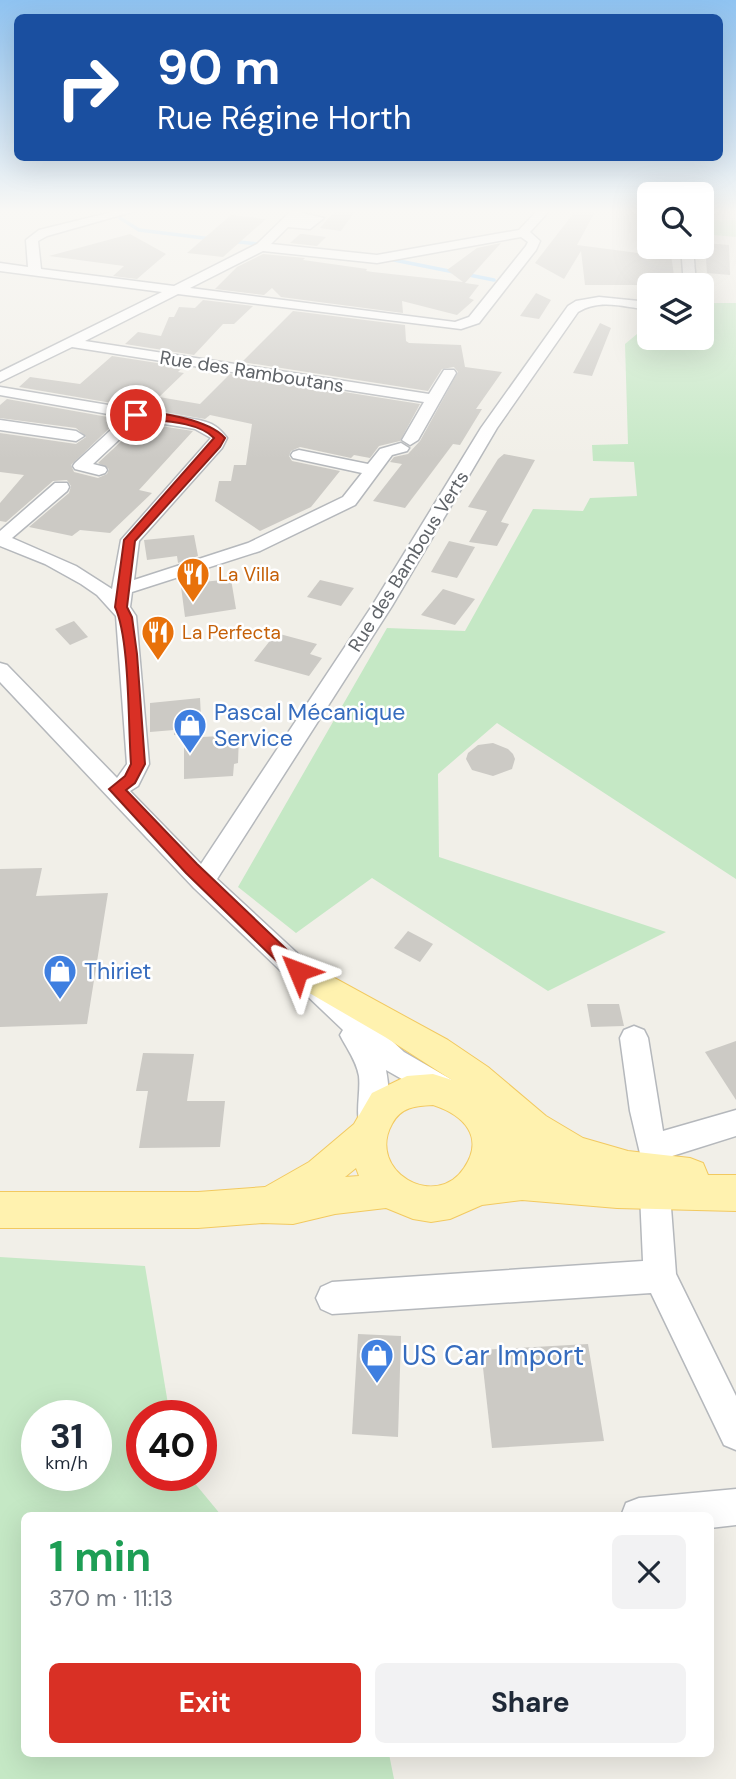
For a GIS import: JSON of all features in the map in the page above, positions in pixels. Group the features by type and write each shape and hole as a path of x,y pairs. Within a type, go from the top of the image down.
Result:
{"main road":[{"path":"298,971 445,1056 485,1084 535,1129 568,1150 618,1167 655,1172 736,1176"},
{"path":"262,1205 295,1191 322,1174 370,1130 389,1101 417,1089 448,1091 470,1104 486,1124 525,1154 608,1189"},
{"path":"370,1130 369,1155 376,1174 390,1190 410,1200 431,1204 459,1198 481,1179 488,1166 490,1137 486,1124"},
{"path":"471,1190 514,1182 608,1189 655,1172 736,1193"},
{"path":"0,1210 198,1210 262,1205 293,1206 335,1196 390,1190"}],"street":[{"path":"0,378 171,293"},
{"path":"210,293 463,326 474,320 495,293"},
{"name":"Rue des Bambous Verts","path":"203,881 382,606 489,428 573,309 592,301 637,305"},
{"name":"Rue des Ramboutans","path":"70,343 433,399"},
{"path":"121,598 254,547 349,502 386,453 406,444 449,373"},
{"path":"0,391 198,425 212,430 219,438 216,445 130,540 121,598 131,654 138,764 130,780 117,789"},
{"path":"0,416 24,396"},
{"path":"99,470 81,466 136,415"},
{"path":"0,425 76,436"},
{"path":"299,455 372,470"},
{"path":"61,487 0,540 51,558 121,598"},
{"path":"0,670 203,881 298,971 394,1061 448,1091"},
{"path":"0,696 24,695"},
{"path":"298,971 362,1045 370,1060 376,1093 370,1130"},
{"path":"634,1038 655,1172 660,1276 736,1433"},
{"path":"655,1172 736,1123"},
{"path":"332,1298 660,1276"},
{"path":"682,1512 736,1507"}],"green space":[{"path":"714,303 736,303 736,879 497,723 438,774 439,857 666,932 548,991 372,878 296,933 238,887 387,628 465,631 533,509 583,511 590,498 637,496 634,462 593,461 592,445 628,444 625,344 637,334 637,350 714,350"},
{"path":"0,1257 145,1266 167,1400 126,1400 126,1491 201,1491 219,1512 21,1512 21,1757 390,1757 394,1779 0,1779"}],"building":[{"path":"277,293 473,293 469,298 474,300 457,315 402,301 403,313 281,297"},
{"path":"536,293 551,300 539,319 520,316"},
{"path":"203,300 253,306 234,324 223,324 194,355 125,344 138,332 161,336 169,317 174,317 179,307 195,308"},
{"path":"293,311 405,325 406,341 409,343 461,345 465,367 502,372 476,409 482,409 460,445 453,444 405,508 373,501 402,464 390,462 394,457 408,454 420,441 458,372 454,367 442,369 428,391 242,362"},
{"path":"600,323 611,328 592,376 573,373"},
{"path":"112,356 183,367 178,372 184,373 159,397 200,404 230,374 420,404 400,441 379,446 370,458 354,455 351,458 300,447 291,451 289,456 292,461 340,471 311,507 260,531 215,501 219,481 231,481 234,465 246,465 252,424 210,415 205,419 19,387 30,377 80,384"},
{"path":"7,399 119,419 71,465 74,472 98,478 107,474 109,469 98,463 141,423 193,431 139,490 152,493 110,533 80,530 72,536 29,527 69,493 71,486 67,480 53,481 6,522 0,521 0,503 24,475 0,472 0,433 76,444 86,437 76,428 0,418 0,405"},
{"path":"504,454 535,460 501,522 509,524 497,546 469,542 487,511 468,507 498,459"},
{"path":"194,535 198,556 178,563 177,556 147,560 144,540"},
{"path":"449,541 475,547 457,578 431,572"},
{"path":"201,573 203,582 231,579 236,609 185,617 180,579"},
{"path":"320,580 354,588 341,606 307,597"},
{"path":"443,589 475,599 455,625 421,615"},
{"path":"74,621 88,637 70,645 55,629"},
{"path":"276,633 317,644 310,654 322,658 309,676 254,661"},
{"path":"200,698 202,737 239,735 238,763 234,764 233,776 184,779 184,734 174,735 174,730 150,732 150,703"},
{"path":"493,743 513,754 515,759 512,769 493,776 472,770 466,759 468,753 478,745"},
{"path":"42,868 36,896 108,893 87,1024 0,1027 0,869"},
{"path":"408,931 433,944 420,962 394,948"},
{"path":"587,1004 619,1004 624,1026 591,1027"},
{"path":"736,1041 736,1100 705,1052"},
{"path":"143,1053 194,1054 187,1101 225,1101 220,1147 139,1148 148,1091 136,1091"},
{"name":"US Car Import","path":"358,1334 401,1336 398,1437 352,1434"},
{"path":"588,1344 604,1441 492,1448 481,1350"}],"place":[{"name":"La Villa","path":"193,604"},
{"name":"La Perfecta","path":"158,662"},
{"name":"Pascal Mécanique Service","path":"190,755"},
{"name":"Thiriet","path":"60,1001"},
{"name":"US Car Import","path":"377,1385"}],"route":[{"path":"136,415 198,425 212,430 219,438 216,445 130,540 121,590 121,607 126,617 131,654 138,764 130,780 117,789 191,869 298,971"}]}
